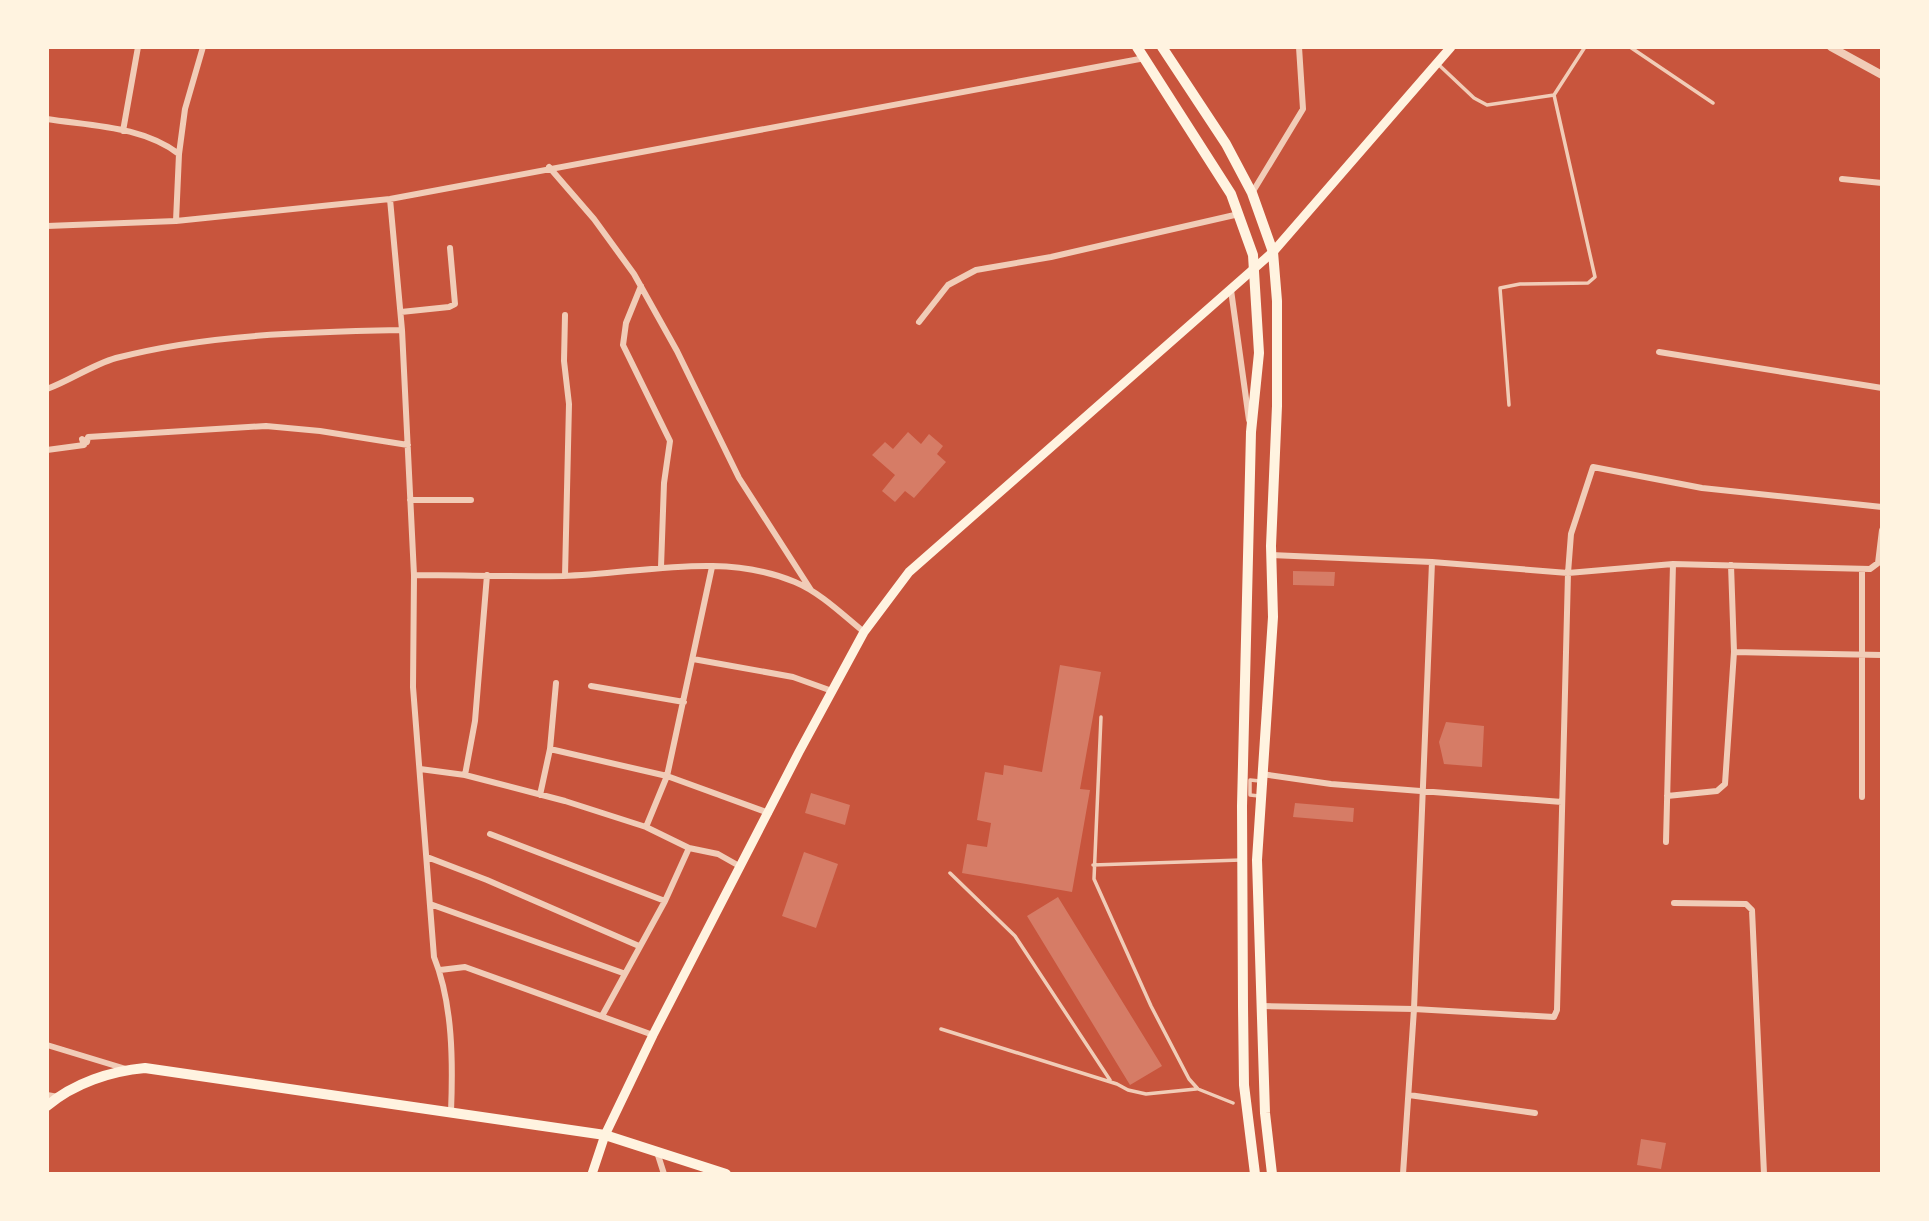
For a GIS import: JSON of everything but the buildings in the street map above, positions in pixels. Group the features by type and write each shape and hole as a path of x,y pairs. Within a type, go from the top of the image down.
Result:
{"main road":[{"path":"1137,47 1231,194 1240,214 1255,268 1259,352 1251,438 1243,860 1244,1085 1255,1174"},
{"path":"1162,47 1226,144 1252,193 1273,252 1277,301 1277,405 1271,555 1273,617 1257,860 1265,1113 1272,1174"},
{"path":"592,1174 605,1135 653,1035 832,691 864,632 909,572 1273,252 1451,47"},
{"path":"47,1106 52,1096 88,1082 127,1070 145,1068 605,1135 726,1174"}],"street":[{"path":"123,131 138,47"},
{"path":"176,220 184,109 203,47"},
{"path":"1252,193 1303,109 1299,47"},
{"path":"1831,47 1882,75"},
{"path":"47,226 176,220 390,199 1145,58"},
{"path":"47,119 123,131 164,143 179,154"},
{"path":"550,167 594,219 641,286 682,361 738,478 811,590 864,632"},
{"path":"1842,179 1882,183"},
{"path":"390,199 401,312 411,500 414,575 413,687 435,957 440,970 450,1047 451,1112"},
{"path":"919,321 948,285 976,270 1051,257 1240,214"},
{"path":"401,312 455,304 450,248"},
{"path":"641,286 626,323 623,345 670,441 664,483 661,567"},
{"path":"1231,290 1251,438"},
{"path":"565,315 564,361 569,404 565,576"},
{"path":"47,389 107,361 148,351 283,335 402,330"},
{"path":"1659,352 1766,372 1882,388"},
{"path":"47,450 84,445 82,439 88,442 88,437 248,426 320,431 408,445"},
{"path":"1262,1006 1414,1009 1550,1018 1557,1013 1571,534 1593,467 1702,488 1882,507"},
{"path":"411,500 471,500"},
{"path":"1271,555 1432,562 1569,573 1673,564 1862,569 1876,567 1882,530"},
{"path":"1404,1174 1414,1009 1432,562"},
{"path":"1666,842 1673,564"},
{"path":"1667,796 1717,791 1726,784 1734,652 1731,565"},
{"path":"414,575 565,576 661,567 712,567 761,573 811,590"},
{"path":"646,827 667,776 712,567"},
{"path":"1862,569 1862,797"},
{"path":"465,775 475,721 488,575"},
{"path":"1734,652 1882,655"},
{"path":"693,659 793,677 832,691"},
{"path":"540,795 550,749 556,683"},
{"path":"591,685 684,702"},
{"path":"550,749 667,776 769,813"},
{"path":"420,769 465,775 646,827 689,848 718,854 742,867"},
{"path":"1261,777 1562,802"},
{"path":"490,834 665,901"},
{"path":"602,1016 623,973 665,901 689,848"},
{"path":"427,857 639,946"},
{"path":"1674,903 1746,904 1752,910 1764,1174"},
{"path":"430,904 623,973"},
{"path":"440,970 465,967 653,1035"},
{"path":"47,1045 127,1070"},
{"path":"1409,1095 1535,1113"},
{"path":"657,1152 664,1174"}],"lane":[{"path":"1509,405 1500,288 1510,284 1588,283 1595,277 1554,95 1585,47"},
{"path":"1630,47 1713,103"},
{"path":"1437,64 1474,98 1487,105 1554,95"},
{"path":"1101,717 1094,879 1151,1006 1189,1079 1198,1089 1233,1103"},
{"path":"1093,865 1243,860"},
{"path":"950,873 1016,936 1111,1082"},
{"path":"941,1030 1111,1082 1128,1090 1146,1094 1198,1089"}]}
